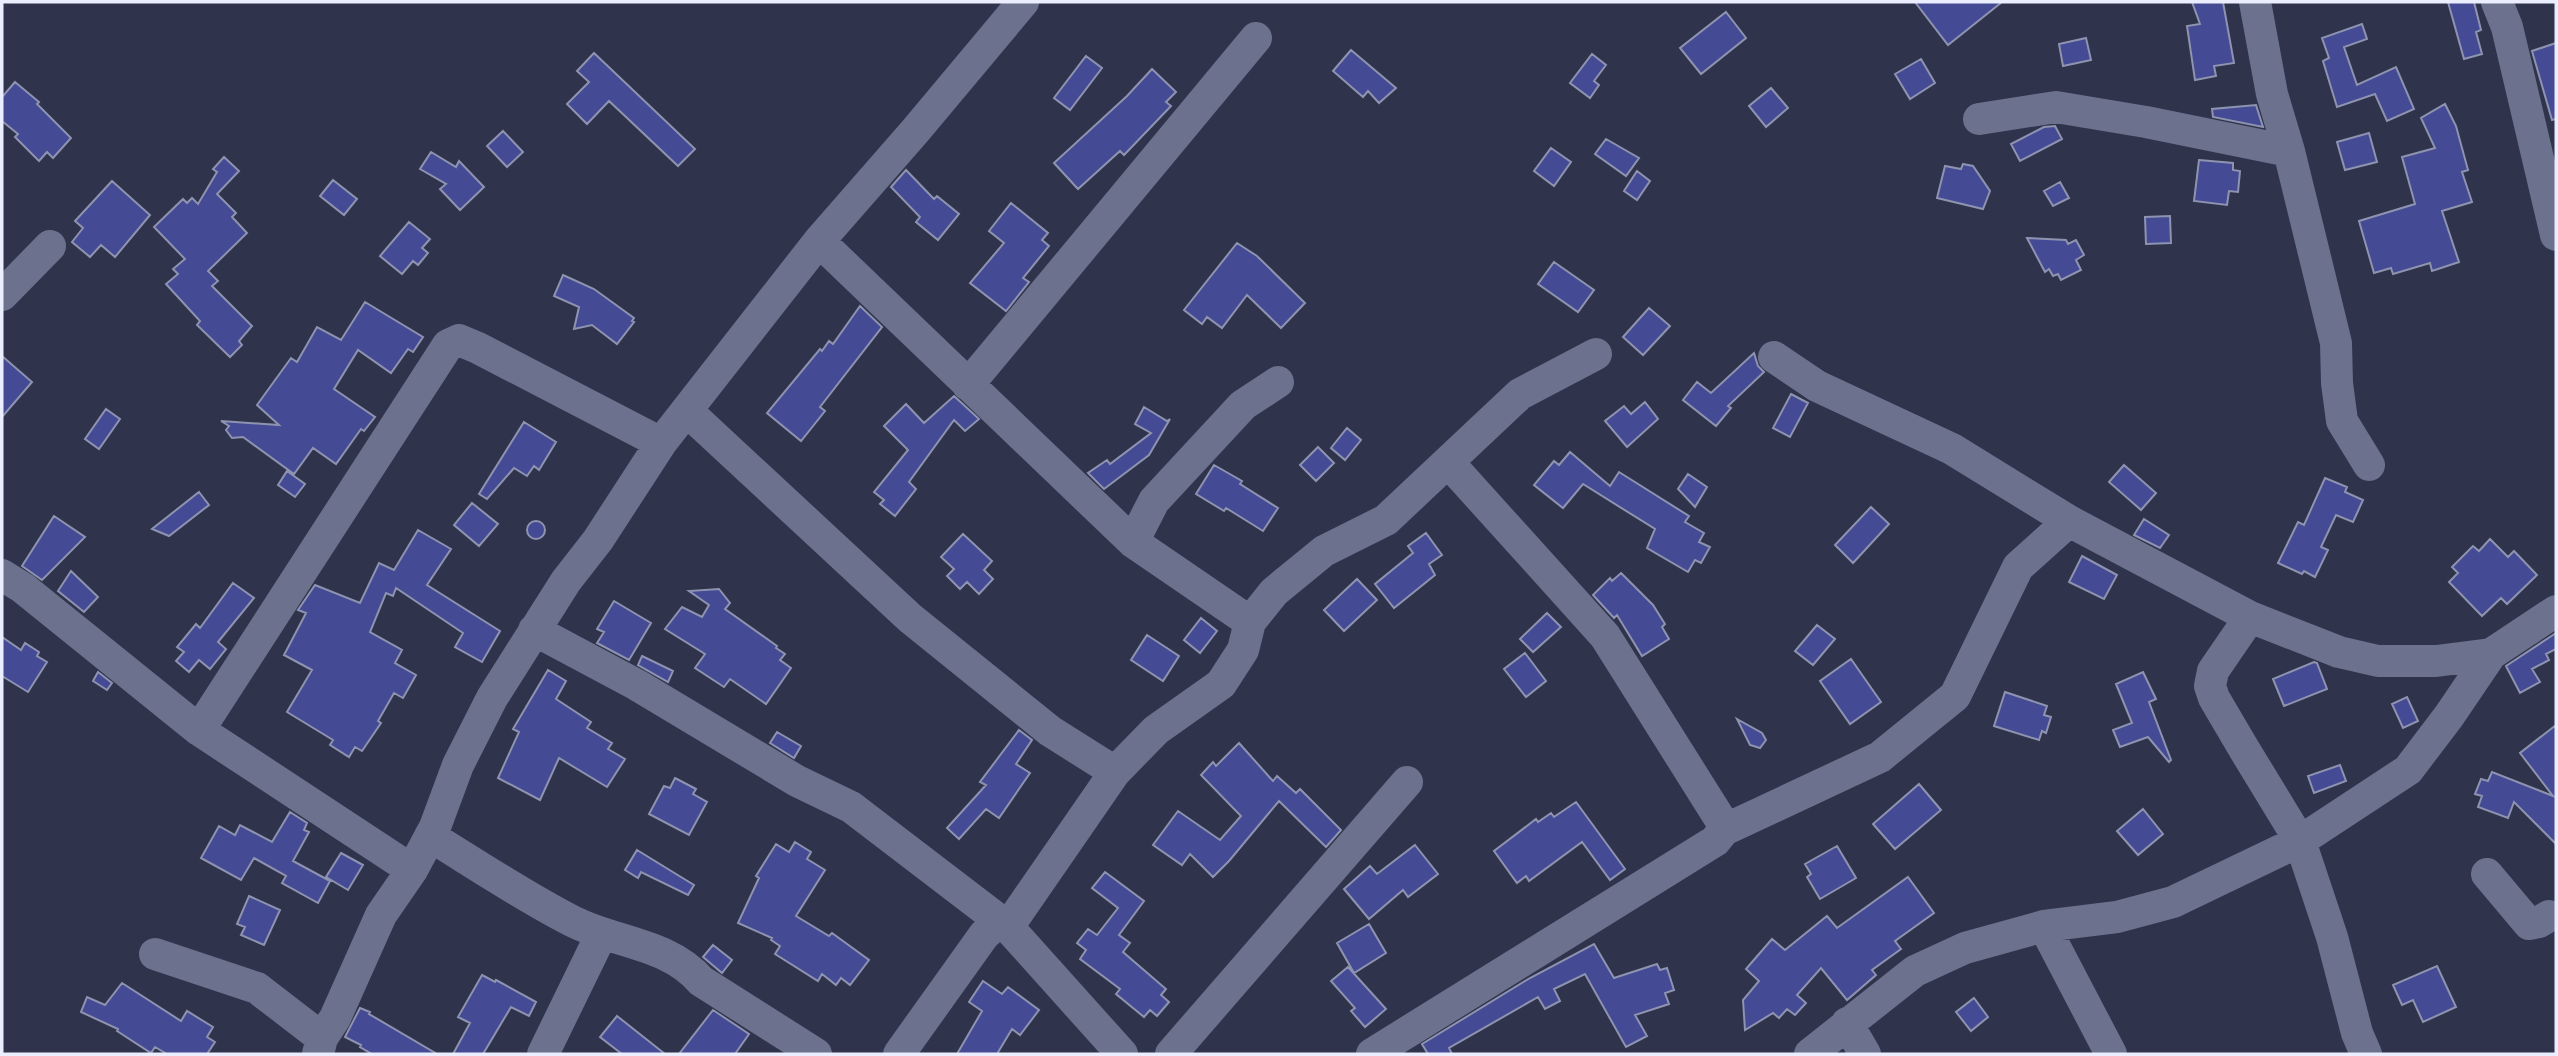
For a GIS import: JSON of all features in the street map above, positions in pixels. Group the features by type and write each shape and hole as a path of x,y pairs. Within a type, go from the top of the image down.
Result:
{"street":[{"path":"155,954 257,988 320,1046 381,915 412,870 430,836 458,765 486,709 534,630 662,443 819,241 1023,2"},
{"path":"2255,2 2272,94 2289,151 2336,343 2342,421 2369,465"},
{"path":"2497,2 2507,27 2550,178 2556,235"},
{"path":"968,385 1256,38"},
{"path":"1979,119 2056,107 2289,151"},
{"path":"819,241 1133,542 1250,622"},
{"path":"2,295 50,246"},
{"path":"199,730 448,345 459,340 478,348 662,443"},
{"path":"899,1054 984,935 1004,924 1115,772 1156,730 1221,684 1243,650 1250,622 1274,592 1324,551 1386,520 1520,394 1596,354"},
{"path":"1774,357 1817,386 1952,449 2069,521 2250,617 2339,652 2378,661 2436,661 2491,654"},
{"path":"1133,542 1154,501 1163,491 1243,405 1278,382"},
{"path":"687,411 910,618 1050,731 1115,772"},
{"path":"1448,462 1605,636 1720,819 1724,830"},
{"path":"1372,1054 1715,841 1724,830 1880,757 1955,696 2018,567 2069,521"},
{"path":"2,576 23,588 199,730 412,870"},
{"path":"1810,1054 1915,971 1965,948 2045,926 2117,917 2172,902 2300,841 2408,770 2491,654 2556,611"},
{"path":"2250,617 2213,671 2210,686 2220,708 2300,841 2332,937 2357,1033 2366,1054"},
{"path":"534,630 637,685 797,780 851,807 1004,924 1122,1054"},
{"path":"1171,1054 1407,782"},
{"path":"430,836 575,923 652,948 689,968 701,981 816,1054"},
{"path":"2487,874 2529,924 2554,918"},
{"path":"2045,926 2111,1054"},
{"path":"542,1054 602,933"},
{"path":"1847,1023 1864,1054"}],"building":[{"path":"1915,2 2002,2 1948,45"},
{"path":"2192,2 2223,2 2234,63 2214,66 2216,76 2195,80 2187,26 2200,24"},
{"path":"2448,2 2474,2 2481,30 2476,32 2482,54 2464,59"},
{"path":"1726,12 1746,38 1701,74 1680,48"},
{"path":"2362,24 2367,39 2344,47 2357,85 2396,67 2414,109 2387,121 2375,94 2337,107 2323,61 2329,58 2322,38"},
{"path":"2086,38 2091,60 2063,66 2059,44"},
{"path":"2556,43 2556,119 2552,120 2532,51"},
{"path":"1351,50 1396,88 1379,103 1368,91 1363,97 1333,71"},
{"path":"594,53 695,149 678,166 609,101 587,124 567,104 589,82 577,71"},
{"path":"1592,54 1606,65 1594,81 1599,85 1590,98 1570,83"},
{"path":"1086,56 1102,68 1070,110 1054,98"},
{"path":"1921,59 1935,83 1910,99 1895,74"},
{"path":"1152,69 1176,92 1166,102 1171,106 1124,155 1120,151 1078,189 1054,163 1127,96"},
{"path":"15,82 39,102 37,104 71,138 53,158 47,152 39,161 15,137 18,134 2,121 2,97"},
{"path":"1771,88 1788,108 1766,127 1749,106"},
{"path":"2445,104 2456,126 2468,170 2462,172 2472,202 2442,211 2459,262 2432,271 2430,263 2393,274 2391,268 2374,273 2359,221 2415,204 2402,157 2435,148 2421,118"},
{"path":"2256,105 2263,127 2213,117 2212,109"},
{"path":"2055,126 2062,139 2020,161 2011,144 2044,127"},
{"path":"503,131 523,152 507,167 487,146"},
{"path":"2369,133 2377,162 2345,170 2337,142"},
{"path":"1606,139 1639,158 1626,176 1595,154"},
{"path":"1551,148 1571,162 1554,186 1534,171"},
{"path":"431,152 456,167 459,161 484,187 460,210 440,189 446,184 420,169"},
{"path":"224,157 239,171 217,194 236,213 232,217 247,233 208,271 218,281 212,286 252,326 239,341 242,345 230,357 197,325 200,321 166,284 178,274 173,269 185,259 154,227 183,199 187,203 192,198 198,204 217,172 213,169"},
{"path":"2199,160 2233,163 2233,170 2240,171 2238,192 2229,191 2227,205 2194,201"},
{"path":"1963,164 1973,166 1990,191 1983,209 1937,198 1945,166 1961,169"},
{"path":"906,170 934,199 937,196 959,214 938,240 916,222 920,217 891,187"},
{"path":"1637,171 1650,181 1637,200 1624,191"},
{"path":"333,180 357,199 344,215 320,196"},
{"path":"112,181 150,215 115,257 101,245 90,257 72,242 83,228 75,221"},
{"path":"2060,182 2069,198 2053,206 2044,191"},
{"path":"1011,203 1048,233 1042,240 1049,246 1023,278 1029,282 1006,311 970,283 1004,243 989,231"},
{"path":"2170,216 2171,243 2146,244 2145,217"},
{"path":"409,222 430,239 422,248 428,253 418,265 413,261 402,274 380,256"},
{"path":"2027,238 2066,240 2068,244 2076,240 2084,255 2076,260 2081,270 2061,280 2058,274 2053,276 2049,269 2045,272"},
{"path":"1237,243 1257,256 1305,303 1281,328 1247,295 1222,328 1207,317 1202,324 1184,310"},
{"path":"1554,262 1594,290 1578,312 1538,284"},
{"path":"563,275 594,289 634,318 634,322 617,344 592,325 574,329 579,307 554,296"},
{"path":"365,302 423,337 413,352 408,349 391,373 358,350 334,389 375,417 364,431 361,429 336,464 313,448 294,474 243,437 232,438 226,430 229,426 221,421 279,425 257,405 291,358 297,362 317,327 341,340"},
{"path":"860,306 882,327 820,407 825,411 801,441 767,413 820,349 822,351 829,341 833,344"},
{"path":"1649,308 1670,326 1643,355 1623,337"},
{"path":"1754,353 1758,366 1764,372 1728,406 1731,408 1716,426 1683,400 1697,382 1711,393"},
{"path":"2,356 32,382 2,417"},
{"path":"1791,394 1808,403 1790,437 1773,428"},
{"path":"954,396 979,419 965,431 954,420 909,482 916,489 895,516 880,504 884,500 874,492 908,450 884,426 906,404 924,423"},
{"path":"1645,402 1658,419 1627,447 1605,421 1624,406 1631,414"},
{"path":"1144,407 1167,421 1170,419 1149,455 1104,489 1088,473 1107,460 1110,464 1151,433 1135,424"},
{"path":"106,409 120,419 99,449 85,439"},
{"path":"524,422 556,442 539,470 534,466 527,476 514,468 487,499 479,494"},
{"path":"1347,428 1361,440 1345,460 1331,448"},
{"path":"1318,447 1334,463 1316,481 1300,465"},
{"path":"1570,452 1610,486 1619,472 1689,516 1685,522 1704,533 1699,542 1710,547 1701,563 1695,560 1688,572 1647,548 1655,529 1583,484 1563,508 1534,485 1554,461 1559,465"},
{"path":"1214,465 1242,481 1240,484 1278,508 1263,531 1226,508 1224,511 1196,494"},
{"path":"2124,465 2156,493 2141,510 2109,482"},
{"path":"287,471 305,484 295,497 278,485"},
{"path":"1688,474 1707,487 1695,507 1678,489"},
{"path":"2325,478 2347,487 2345,492 2363,500 2353,522 2336,515 2321,547 2328,550 2315,577 2278,563 2298,522 2304,525"},
{"path":"199,492 209,505 169,536 152,529"},
{"path":"472,503 498,524 479,546 454,525"},
{"path":"1871,507 1889,524 1853,563 1835,545"},
{"path":"54,516 85,537 42,580 22,566"},
{"path":"2144,519 2169,535 2160,548 2134,535"},
{"path":"536,521 542,524 545,530 542,536 536,539 530,536 527,530 530,524"},
{"path":"418,530 451,549 427,585 500,631 482,662 455,647 463,633 396,588 393,596 386,593 370,632 402,650 395,663 416,675 403,698 394,693 378,721 381,723 362,751 355,747 349,757 330,745 333,740 287,712 312,670 284,655 306,613 298,610 315,585 360,603 379,563 394,570"},
{"path":"1426,533 1442,555 1429,564 1435,575 1394,608 1375,584 1413,553 1408,546"},
{"path":"963,534 992,561 984,570 993,579 979,594 967,582 960,589 947,576 954,569 941,557"},
{"path":"2490,539 2508,557 2514,551 2537,575 2507,604 2501,598 2482,616 2449,582 2458,573 2452,567 2473,546 2479,551"},
{"path":"2082,556 2117,575 2104,599 2069,582"},
{"path":"71,571 98,597 84,612 58,591"},
{"path":"1621,573 1653,605 1665,624 1662,627 1669,639 1642,656 1617,615 1614,618 1593,595 1610,578 1612,581"},
{"path":"1357,579 1377,600 1344,631 1324,610"},
{"path":"233,583 254,598 218,642 226,649 210,669 199,660 189,672 176,661 184,652 177,647 196,624 200,628"},
{"path":"719,589 730,603 725,609 777,646 776,648 785,654 780,660 791,668 766,704 730,679 724,687 695,668 705,654 665,629 682,607 702,617 709,605 689,591"},
{"path":"614,601 651,623 629,660 597,643 604,632 597,629"},
{"path":"1547,613 1561,627 1533,652 1520,639"},
{"path":"1201,618 1217,631 1200,653 1184,640"},
{"path":"1817,625 1835,639 1813,665 1795,651"},
{"path":"2556,633 2556,649 2546,654 2549,660 2532,669 2540,682 2520,693 2506,666"},
{"path":"1147,635 1179,656 1163,681 1131,660"},
{"path":"2,637 21,650 25,643 39,652 37,656 47,662 28,692 2,676"},
{"path":"1525,653 1546,681 1526,697 1504,669"},
{"path":"642,656 673,671 668,682 638,665"},
{"path":"1851,659 1881,702 1850,724 1820,681"},
{"path":"2317,663 2327,689 2284,706 2273,679"},
{"path":"548,670 566,681 556,699 591,722 587,728 612,743 608,749 625,759 607,787 559,758 540,800 498,778 519,732 513,729"},
{"path":"98,672 112,683 107,690 93,681"},
{"path":"2143,672 2156,699 2149,702 2171,760 2169,762 2148,737 2120,747 2113,730 2132,723 2116,684"},
{"path":"2005,692 2047,706 2044,715 2051,717 2046,733 2042,731 2039,740 1994,726"},
{"path":"2407,697 2418,721 2403,728 2392,704"},
{"path":"1737,719 1762,733 1766,740 1760,748 1750,745"},
{"path":"2556,725 2556,844 2514,802 2508,818 2478,807 2482,796 2475,794 2481,779 2488,781 2492,772 2553,796 2520,753"},
{"path":"1019,730 1032,740 1016,764 1030,773 999,818 986,809 959,839 947,828 986,785 980,782"},
{"path":"777,732 801,746 794,758 770,743"},
{"path":"1239,743 1273,781 1277,776 1296,793 1300,789 1341,830 1326,847 1279,801 1213,877 1190,854 1182,865 1153,845 1178,811 1220,840 1241,816 1201,775 1213,762 1216,766"},
{"path":"2340,765 2346,781 2314,793 2308,776"},
{"path":"675,778 696,789 693,794 707,802 689,835 649,814 664,786 670,788"},
{"path":"1919,784 1941,810 1895,849 1873,824"},
{"path":"1576,802 1625,869 1610,880 1582,842 1529,881 1526,876 1517,883 1494,851 1536,819 1538,822 1551,813 1554,817"},
{"path":"2143,809 2163,834 2138,855 2117,831"},
{"path":"290,812 307,823 304,830 309,832 293,861 330,881 318,903 282,883 286,876 254,858 241,880 201,858 219,826 235,835 240,825 272,842"},
{"path":"795,842 811,852 807,859 825,870 796,916 829,936 832,933 869,960 850,985 841,978 836,985 822,974 818,981 775,954 780,946 771,940 772,938 738,923 759,878 756,876 776,844 789,852"},
{"path":"1415,845 1438,874 1408,897 1403,890 1369,919 1344,889 1370,866 1377,874"},
{"path":"1837,846 1856,878 1820,899 1807,877 1811,874 1805,864"},
{"path":"637,850 694,885 688,895 641,872 638,878 625,870"},
{"path":"341,853 363,865 348,890 326,877"},
{"path":"1105,872 1144,901 1119,935 1130,943 1123,952 1166,989 1161,995 1169,1002 1157,1016 1150,1010 1144,1017 1116,994 1120,989 1080,959 1086,950 1077,943 1088,929 1097,935 1118,908 1092,888"},
{"path":"1908,877 1934,913 1895,941 1901,949 1872,970 1876,975 1847,1000 1821,968 1797,995 1806,1003 1795,1015 1787,1009 1779,1018 1773,1013 1745,1030 1743,1000 1759,981 1746,969 1772,939 1785,950 1827,916 1837,928"},
{"path":"249,896 280,910 264,945 241,935 245,927 237,924"},
{"path":"1369,924 1386,953 1354,973 1337,943"},
{"path":"1594,944 1614,978 1657,964 1660,970 1667,968 1674,990 1665,993 1669,1004 1635,1015 1647,1036 1626,1047 1585,974 1554,989 1560,1001 1545,1009 1538,997 1449,1048 1452,1054 1428,1054 1422,1044 1530,978"},
{"path":"713,945 732,960 722,973 703,957"},
{"path":"2437,966 2456,1007 2423,1022 2413,1000 2402,1005 2393,985"},
{"path":"1348,967 1386,1009 1365,1027 1351,1011 1355,1008 1331,981"},
{"path":"482,975 536,1002 529,1016 511,1007 483,1054 453,1054 470,1023 458,1017"},
{"path":"983,981 1002,994 1008,987 1039,1010 1020,1035 1012,1029 997,1054 957,1054 982,1011 969,1002"},
{"path":"122,983 181,1021 187,1011 213,1027 207,1037 215,1042 207,1054 167,1054 155,1047 151,1053 117,1031 118,1029 81,1012 87,997 105,1005"},
{"path":"1974,998 1988,1017 1971,1031 1956,1012"},
{"path":"360,1008 437,1054 372,1054 360,1047 361,1045 345,1037"},
{"path":"713,1010 749,1034 735,1054 679,1054"},
{"path":"617,1016 665,1054 622,1054 600,1037"}]}
